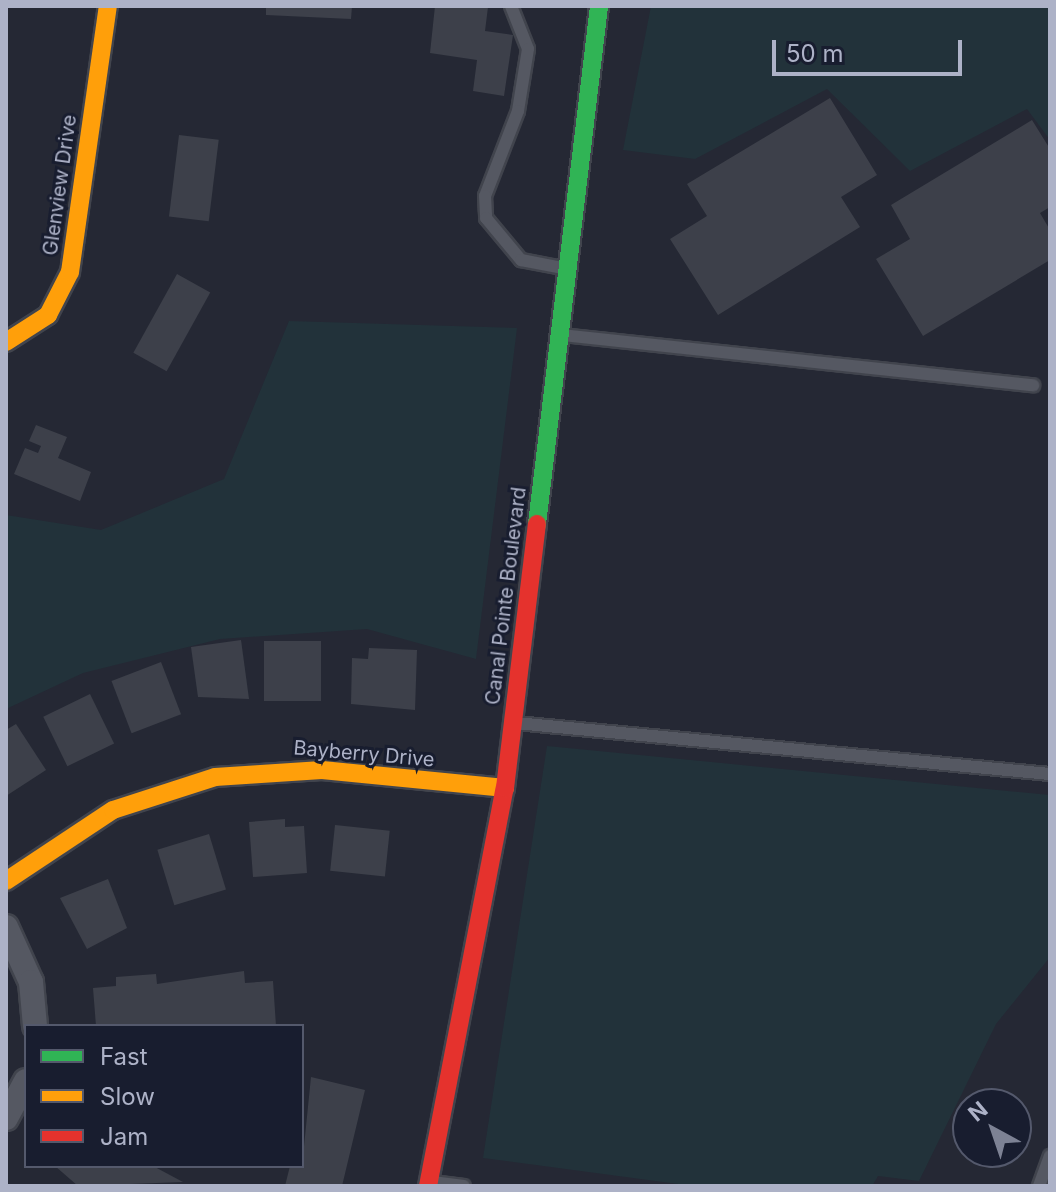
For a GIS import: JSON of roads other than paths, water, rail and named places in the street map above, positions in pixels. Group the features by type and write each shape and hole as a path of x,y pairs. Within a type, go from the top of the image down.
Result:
{"street":[{"name":"Glenview Drive","path":"6,342 48,315 70,272 108,6"},
{"name":"Canal Pointe Boulevard","path":"428,1184 505,788 599,6"},
{"name":"Bayberry Drive","path":"6,881 113,810 215,777 322,770 505,788"},
{"path":"6,927 31,982 35,1024"},
{"path":"6,1118 24,1085"}],"lane":[{"path":"511,6 528,49 518,111 485,196 486,218 521,260 566,268"},
{"path":"559,335 1033,385"},
{"path":"513,723 1050,774"},
{"path":"1039,1186 1050,1156"},
{"path":"428,1184 464,1186"}]}
